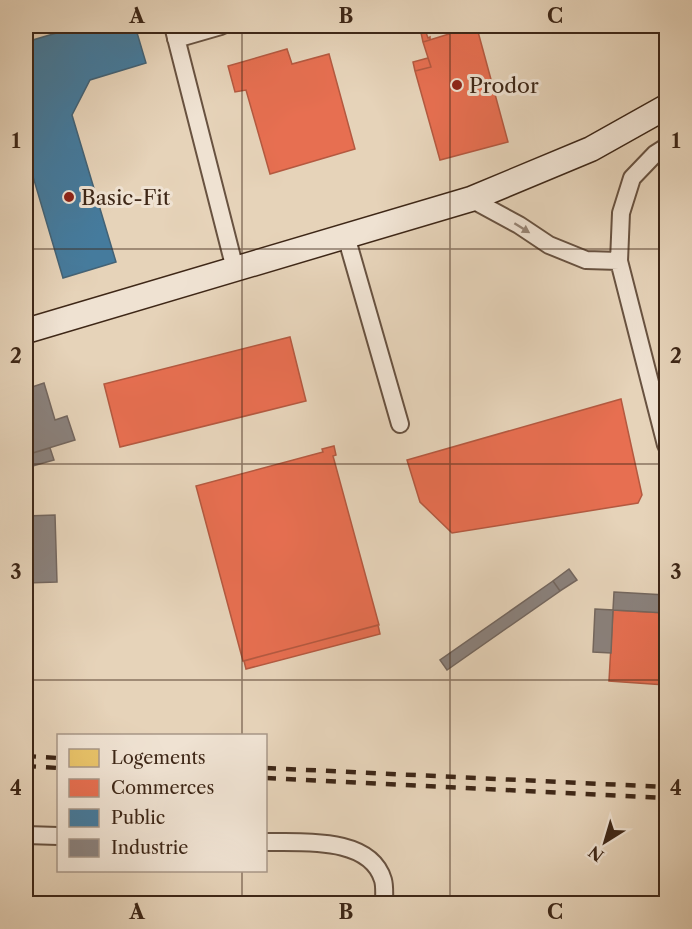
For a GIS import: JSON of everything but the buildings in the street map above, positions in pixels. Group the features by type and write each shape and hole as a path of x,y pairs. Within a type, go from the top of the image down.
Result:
{"main road":[{"path":"26,331 471,199 591,150 666,107"}],"street":[{"path":"221,26 174,32 235,269"},
{"path":"666,147 655,154 632,178 621,213 619,261 666,445"},
{"path":"471,199 519,225 549,245 586,260 619,261"},
{"path":"346,236 400,424"},
{"path":"26,835 57,836"},
{"path":"267,842 327,844 343,847 369,858 378,868 384,882 384,903"}],"railway":[{"path":"26,756 57,758"},
{"path":"26,766 57,768"},
{"path":"267,768 666,787"},
{"path":"267,778 666,798"}],"place":[{"name":"Prodor","path":"457,85"},
{"name":"Basic-Fit","path":"69,197"}]}
